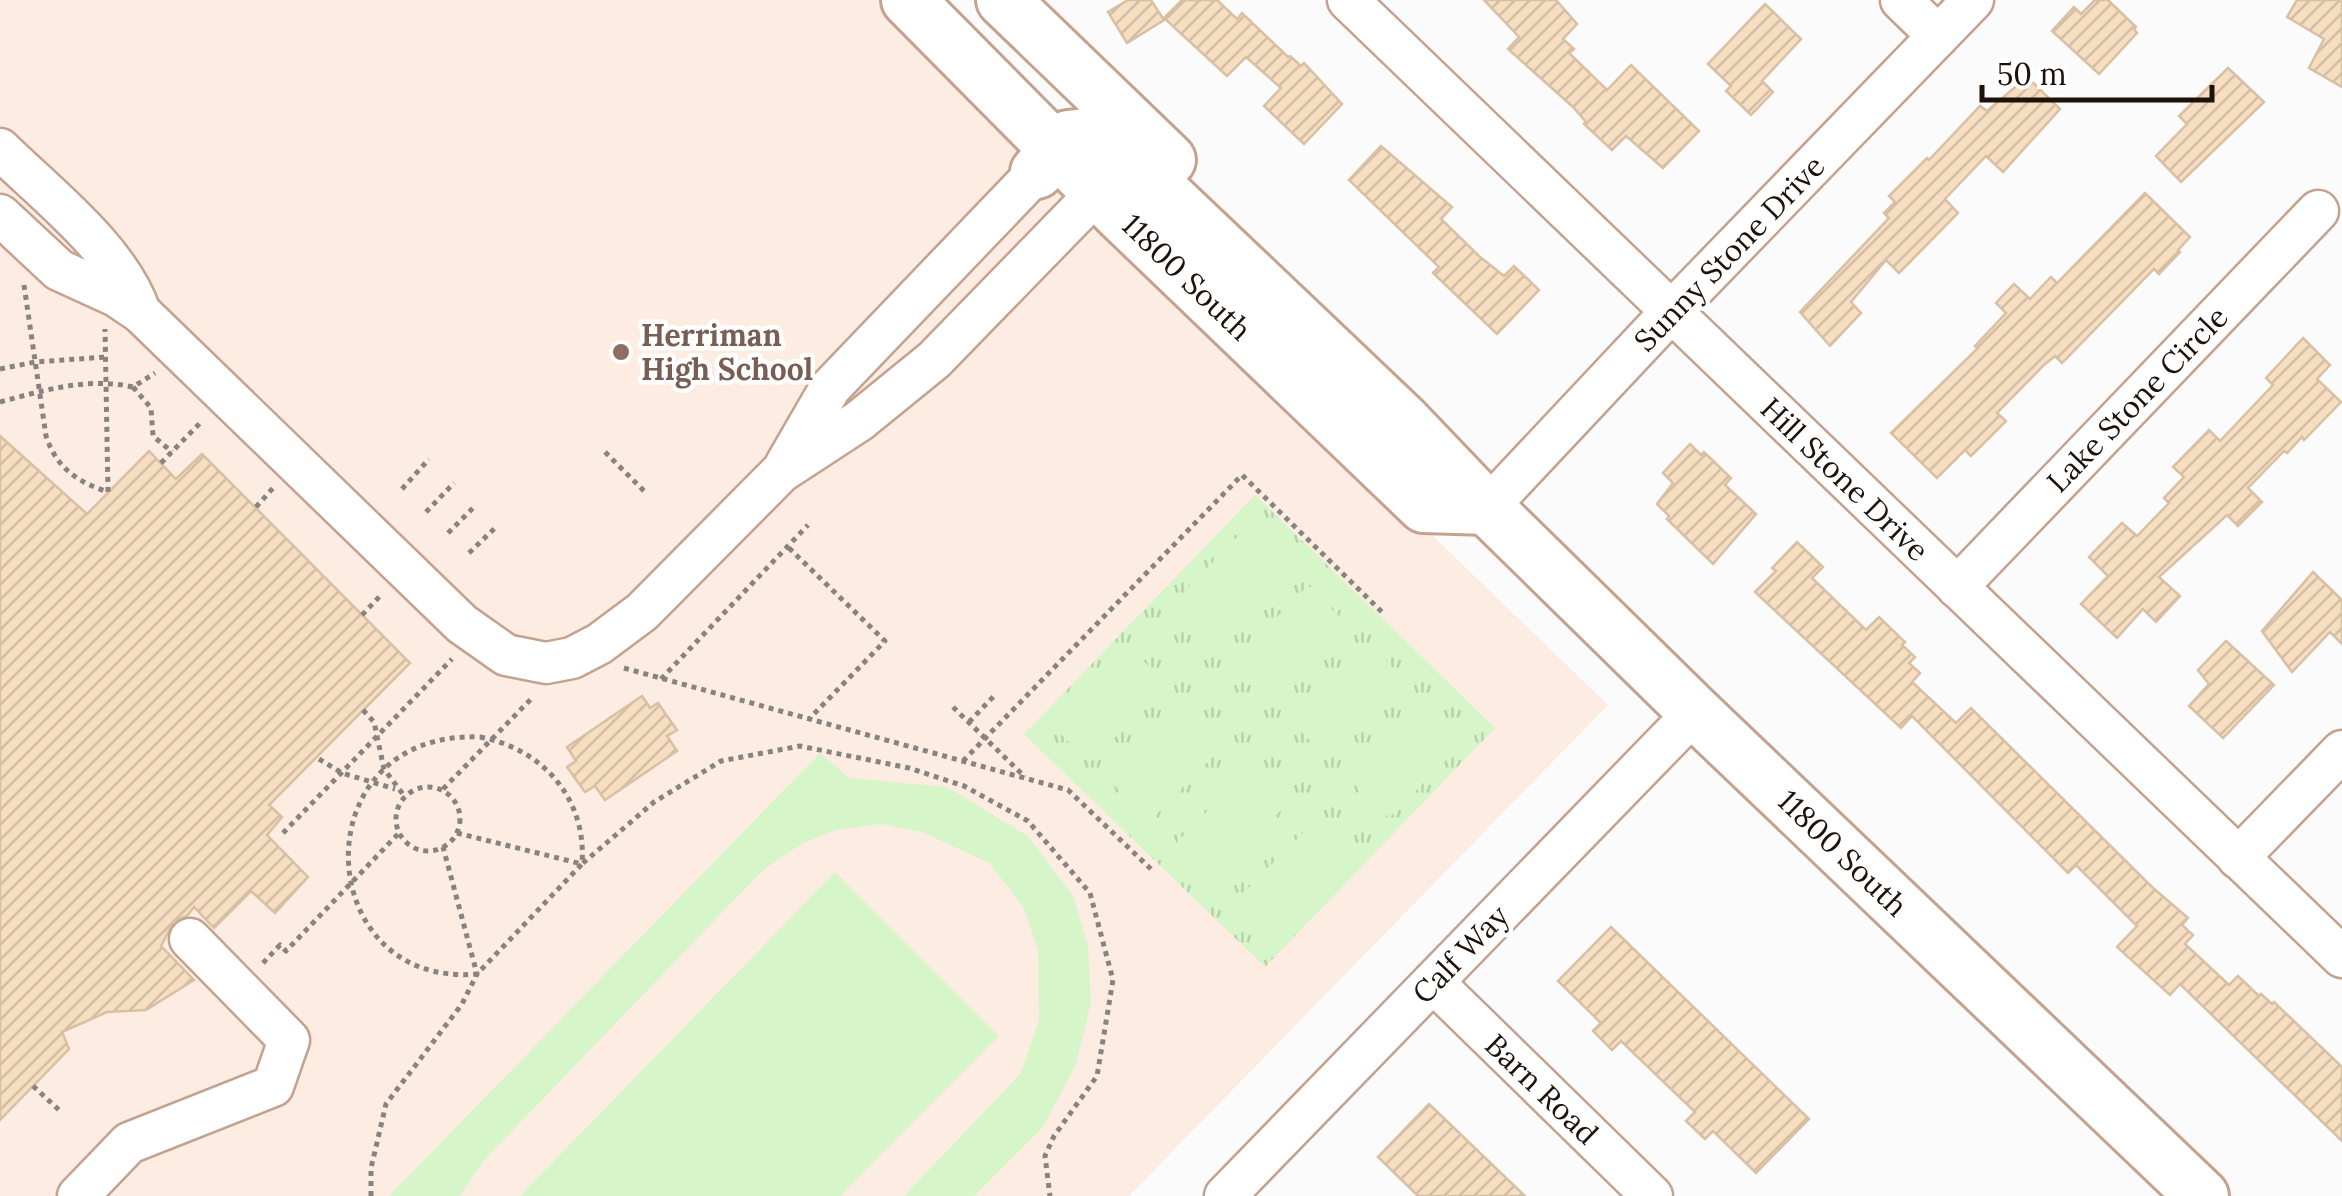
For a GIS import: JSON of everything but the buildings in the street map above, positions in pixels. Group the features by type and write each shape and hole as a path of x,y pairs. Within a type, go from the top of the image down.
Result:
{"main road":[{"name":"11800 South","path":"1002,0 1459,440 1487,508 2202,1196"},
{"name":"11800 South","path":"910,1 1047,160 1100,213 1424,506 1487,508"},
{"path":"1047,160 1068,137 1086,135 1124,155 1404,420 1487,508"}],"street":[{"name":"Hill Stone Drive","path":"1348,0 2342,957"},
{"path":"1901,0 1938,36"},
{"name":"Sunny Stone Drive","path":"1487,508 1973,0"},
{"path":"0,149 115,264 134,294 122,314"},
{"path":"781,472 830,388 1047,160"},
{"name":"Lake Stone Circle","path":"1957,587 2318,211"},
{"path":"0,215 59,270 116,296 122,314 462,624 506,655 546,663 572,658 599,644 642,612 781,472 859,420 934,360 1100,213"},
{"name":"Calf Way","path":"1226,1196 1695,712"},
{"path":"2238,858 2342,751"},
{"path":"78,1196 129,1143 273,1086 288,1040 190,939"},
{"name":"Barn Road","path":"1432,982 1652,1196"}],"path":[{"path":"26,308 53,456 69,474 108,492 106,356 122,314"},
{"path":"0,369 106,356"},
{"path":"133,387 162,368"},
{"path":"0,402 106,381 133,387 151,408 153,436 172,452"},
{"path":"161,464 209,414"},
{"path":"604,452 647,494"},
{"path":"402,489 429,460"},
{"path":"963,761 1242,475 1385,615"},
{"path":"256,508 279,482"},
{"path":"426,512 454,483"},
{"path":"448,533 476,505"},
{"path":"662,678 808,525"},
{"path":"469,554 496,526"},
{"path":"789,548 885,640 809,719"},
{"path":"362,615 386,589"},
{"path":"283,833 456,656"},
{"path":"619,666 1068,790 1152,870"},
{"path":"442,790 539,692"},
{"path":"969,722 994,696"},
{"path":"953,707 1028,779"},
{"path":"363,710 374,722 384,769 403,794"},
{"path":"478,974 432,970 397,953 369,926 350,884 346,863 349,830 360,800 384,769 403,754 432,741 464,737 492,740 538,762 563,788 580,823 584,842 582,864"},
{"path":"371,1196 370,1168 386,1104 462,1004 478,974 582,864 654,802 720,761 800,746 909,768 964,786 1028,821 1090,893 1113,980 1097,1076 1054,1136 1045,1156 1050,1196"},
{"path":"320,760 403,794 418,789 442,790 460,813 457,833 444,847 424,851 406,842 400,833 397,812 403,794"},
{"path":"262,964 280,945 286,951 400,833"},
{"path":"457,833 582,864"},
{"path":"444,847 478,974"},
{"path":"33,1086 59,1110"}],"shaded area":[{"name":"Herriman High School","path":"0,0 878,0 1608,705 1129,1196 0,1196"}],"green space":[{"path":"1255,495 1495,728 1265,967 1024,734"},
{"path":"1248,526 1285,563 1208,641 1171,605"},
{"path":"1308,585 1345,622 1268,700 1231,664"},
{"path":"1370,645 1407,682 1330,760 1292,723"},
{"path":"1130,648 1167,684 1090,763 1053,726"},
{"path":"1429,703 1466,740 1389,818 1352,782"},
{"path":"1190,706 1227,742 1150,821 1113,784"},
{"path":"820,753 849,778 947,787 1029,837 1073,896 1088,946 1091,1003 1076,1064 1043,1127 974,1196 904,1196 1021,1073 1039,1020 1038,951 1024,908 989,863 922,832 880,824 836,830 803,843 763,870 486,1158 459,1196 389,1196"},
{"path":"1252,766 1289,802 1212,881 1175,844"},
{"path":"1312,824 1349,860 1271,939 1234,902"},
{"path":"835,872 999,1036 840,1196 520,1196"}],"place":[{"name":"Herriman High School","path":"621,352"}]}
